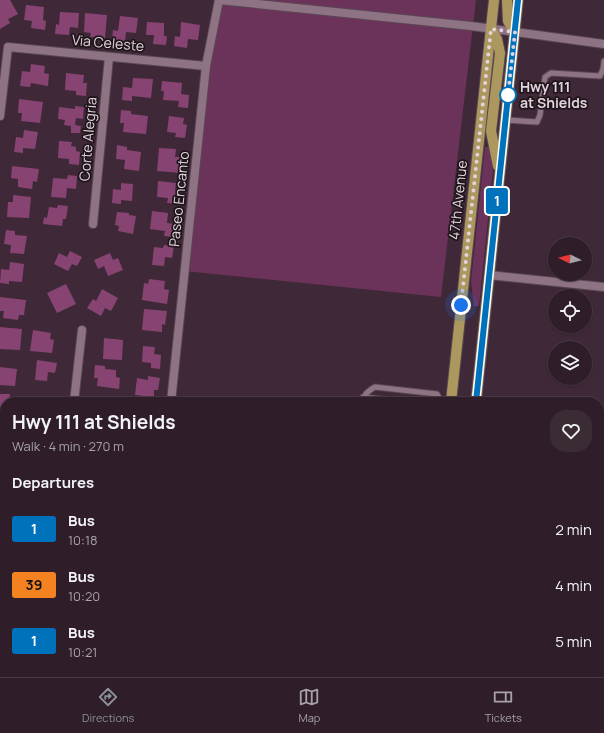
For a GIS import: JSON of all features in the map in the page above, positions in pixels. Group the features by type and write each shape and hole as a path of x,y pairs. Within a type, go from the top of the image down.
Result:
{"main road":[{"name":"47th Avenue","path":"447,397 494,0"},
{"path":"507,0 508,21 515,32"},
{"path":"477,397 518,0"},
{"path":"491,29 497,40 500,52 492,131 500,177"}],"street":[{"path":"219,0 491,29 604,44"},
{"name":"Paseo Encanto","path":"172,397 206,66 219,0"},
{"name":"Via Celeste","path":"0,116 8,47 206,66"},
{"name":"Corte Alegria","path":"93,224 108,57"},
{"path":"489,275 604,287"},
{"path":"75,397 82,330"}],"lane":[{"path":"506,120 537,122 540,115 545,77 548,74 600,76 603,69 604,60"},
{"path":"365,397 368,391 375,387 437,394 440,397"}],"shaded area":[{"path":"219,0 476,0 441,297 184,271 206,66"},
{"path":"485,147 490,147 493,170 479,306 474,306 471,282"}],"building":[{"path":"0,0 10,0 18,14 8,19 10,23 0,29"},
{"path":"26,5 44,7 43,20 46,21 45,30 31,28 32,21 24,20"},
{"path":"60,12 79,13 78,28 70,27 69,35 55,34 56,24 59,25"},
{"path":"85,13 107,15 105,38 90,37 91,33 84,32"},
{"path":"120,16 138,18 136,33 126,32 125,41 112,40 113,30 118,31"},
{"path":"147,22 164,23 164,36 167,36 166,45 153,44 154,35 146,35"},
{"path":"181,22 200,25 198,40 188,39 187,48 174,46 175,36 180,37"},
{"path":"31,64 45,66 44,73 49,74 48,86 31,83 30,87 20,86 22,71 30,72"},
{"path":"66,73 84,75 83,83 87,83 86,96 76,95 76,91 65,90"},
{"path":"133,78 153,79 151,98 132,96 132,101 122,100 123,87 132,88"},
{"path":"162,81 182,83 181,94 189,95 188,108 178,107 179,101 163,100 164,91 161,91"},
{"path":"19,99 43,102 40,123 21,121 22,113 18,113"},
{"path":"75,106 84,107 83,119 76,118 75,125 81,126 80,133 71,133 71,126 64,125 65,120 58,119 59,107 75,109"},
{"path":"121,110 131,111 131,114 148,116 146,134 123,132 124,123 120,123"},
{"path":"169,116 184,118 183,124 187,125 185,138 175,137 176,133 167,132"},
{"path":"24,130 38,132 35,149 23,148 23,153 14,152 16,137 23,138"},
{"path":"59,141 72,142 71,146 76,147 76,151 80,152 79,165 69,164 69,159 58,158"},
{"path":"117,145 127,147 127,150 141,152 139,171 124,169 125,160 116,159"},
{"path":"159,148 176,149 175,157 182,157 181,173 157,171"},
{"path":"12,166 39,169 37,182 33,181 32,189 18,187 18,179 11,178"},
{"path":"68,175 77,176 76,189 67,188 66,198 51,197 53,178 67,179"},
{"path":"158,181 176,183 175,190 180,191 178,204 167,203 168,198 157,197"},
{"path":"121,183 133,184 132,201 121,200 121,204 112,203 113,189 121,190"},
{"path":"13,195 31,197 29,218 7,217 8,202 13,202"},
{"path":"58,205 68,206 66,219 63,219 62,226 43,224 44,217 47,218 49,207 57,208"},
{"path":"152,211 168,213 167,223 175,224 174,237 164,236 165,231 150,229"},
{"path":"117,212 129,213 129,215 136,216 133,234 118,231 119,226 115,225"},
{"path":"6,230 15,231 15,235 27,236 24,254 10,253 11,245 4,244"},
{"path":"164,245 174,246 172,258 165,257 164,266 152,265 154,247 163,248"},
{"path":"70,251 82,257 77,266 72,264 68,271 54,264 59,253 67,257"},
{"path":"110,253 113,260 118,258 123,270 108,276 104,266 98,269 94,260"},
{"path":"10,262 24,264 22,282 9,281 9,284 0,283 1,269 9,270"},
{"path":"149,279 165,281 164,289 169,290 167,304 142,300 144,283 148,284"},
{"path":"66,284 76,304 57,313 47,293"},
{"path":"102,289 118,298 111,311 105,308 101,316 87,308 93,299 96,301"},
{"path":"0,297 26,300 24,315 19,315 18,320 3,318 4,311 0,311"},
{"path":"144,309 167,311 165,325 162,324 162,332 142,330"},
{"path":"0,327 22,329 20,350 0,349"},
{"path":"33,330 51,333 50,339 54,340 52,353 30,351"},
{"path":"104,338 123,340 122,360 103,359"},
{"path":"143,346 155,347 154,354 161,355 160,369 151,368 151,363 142,362"},
{"path":"37,360 57,363 55,373 48,372 47,381 35,380"},
{"path":"95,365 105,366 105,369 116,370 116,377 120,378 119,389 97,386 98,378 94,378"},
{"path":"0,367 17,369 15,386 0,385"},
{"path":"148,376 160,378 158,390 154,390 154,397 135,395 137,378 148,380"},
{"path":"0,394 10,394 10,397 0,397"}],"bus line":[{"name":"1","path":"477,397 518,0"}],"place":[{"name":"Hwy 111 at Shields","path":"508,95"}],"route":[{"path":"461,305 491,29 515,32 508,95"}]}
